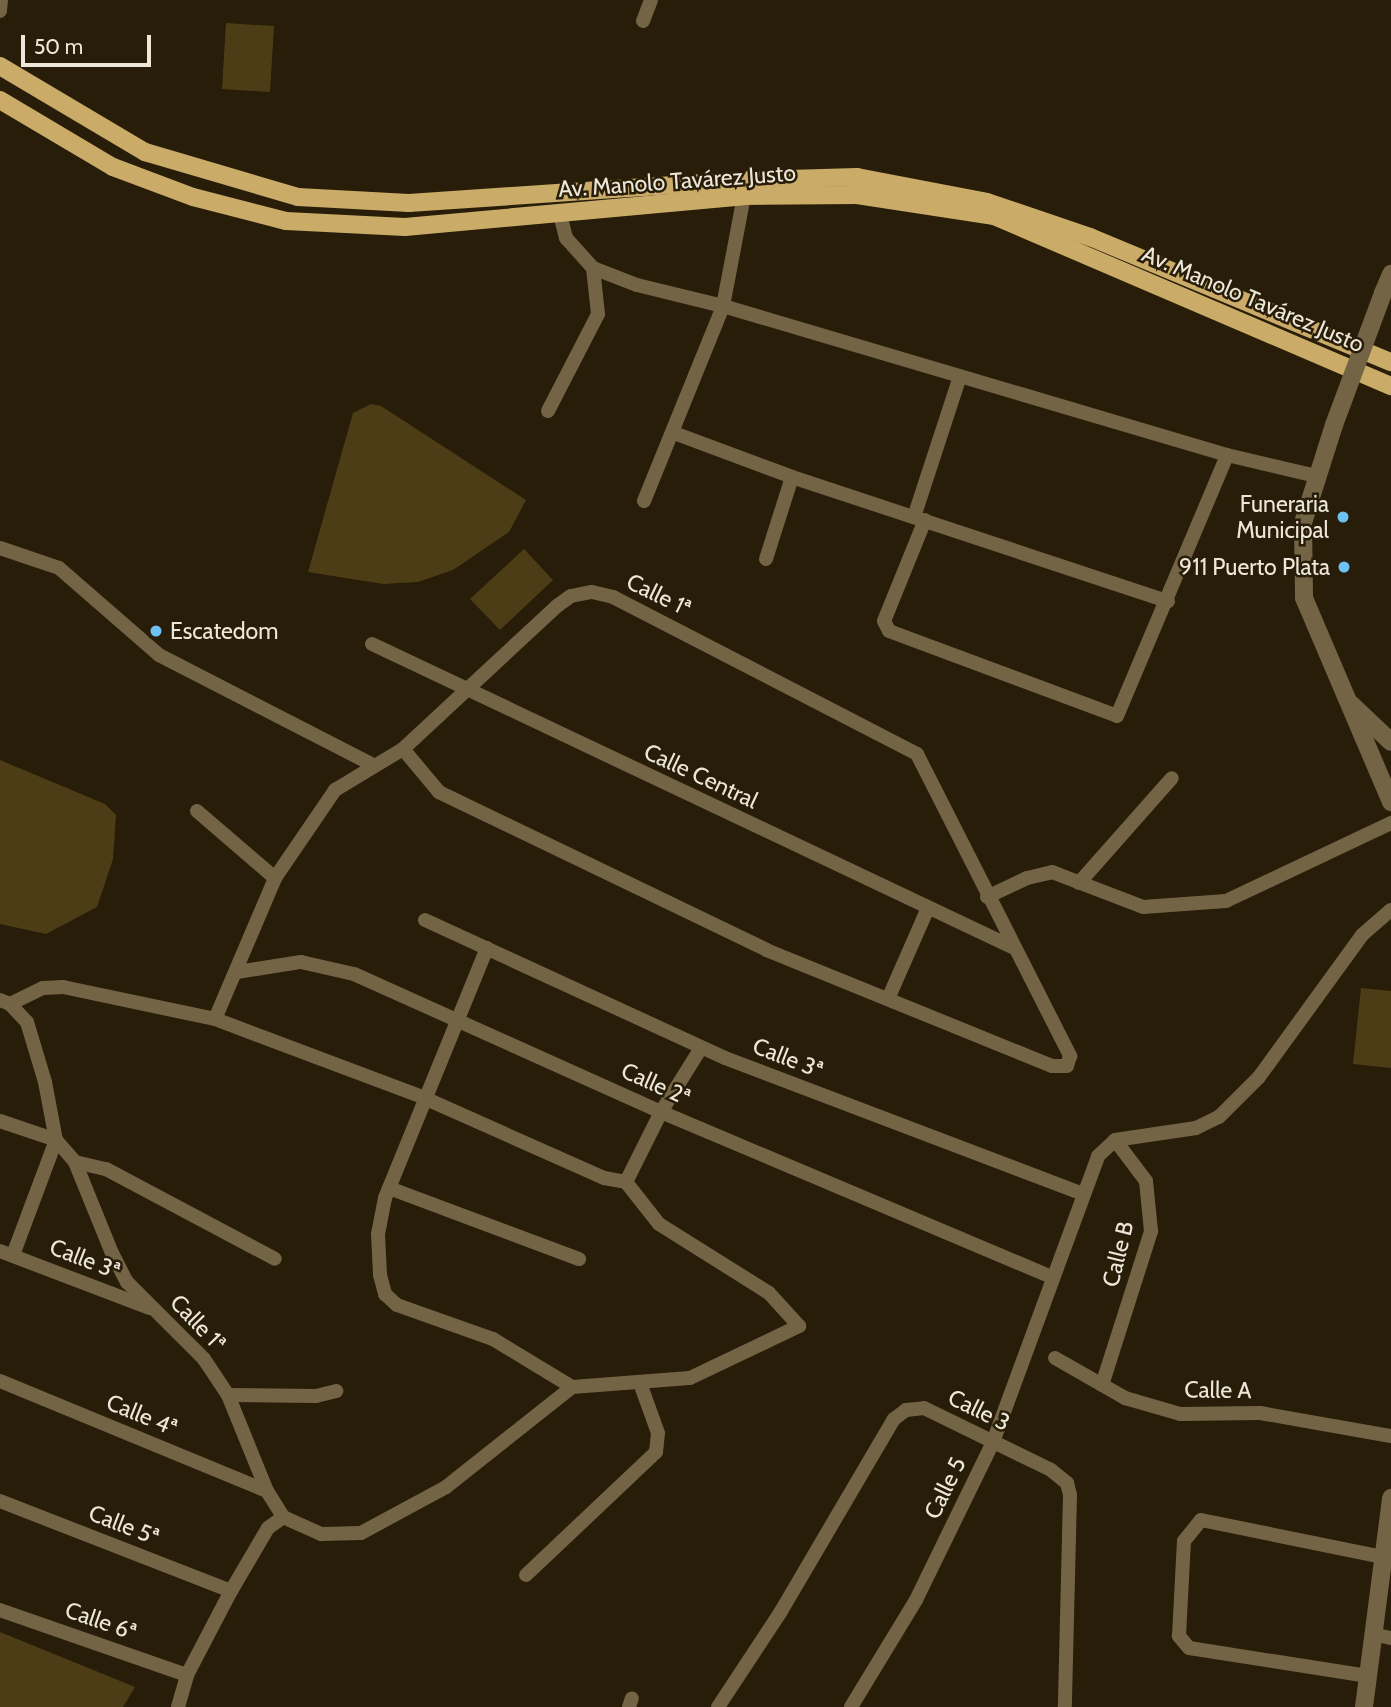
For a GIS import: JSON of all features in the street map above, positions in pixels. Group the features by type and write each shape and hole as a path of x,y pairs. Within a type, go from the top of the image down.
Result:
{"main road":[{"name":"Av. Manolo Tavárez Justo","path":"0,66 145,152 298,197 409,203 750,180 857,177 987,202 1090,237 1391,362"},
{"name":"Av. Manolo Tavárez Justo","path":"0,100 113,167 193,197 286,221 405,228 744,196 858,195 994,216 1391,386"}],"street":[{"path":"0,10 1,0"},
{"path":"643,21 651,0"},
{"path":"644,501 674,433 723,306 744,196"},
{"path":"560,214 566,238 593,268 637,285 723,306 1227,455 1316,475"},
{"path":"548,411 591,335 598,314 593,268"},
{"path":"1391,274 1316,475 1303,523 1304,598 1391,802"},
{"path":"960,376 920,519 884,621 889,631 1112,715 1121,713 1227,455"},
{"path":"674,433 792,477 1168,601"},
{"path":"766,559 792,477"},
{"path":"0,548 59,568 159,654 371,764"},
{"name":"Calle 1ª","path":"215,1019 275,878 335,790 371,764 403,749 463,689 571,596 592,592 613,597 917,754 1012,947 1070,1056 1067,1066 1052,1066 888,999"},
{"name":"Calle Central","path":"372,644 1012,947"},
{"path":"1344,697 1391,742"},
{"path":"403,749 439,792 767,950 888,999 928,908"},
{"path":"1079,883 1172,778"},
{"path":"197,811 275,878"},
{"path":"987,897 1027,878 1052,873 1143,907 1226,901 1391,823"},
{"path":"1115,1140 1196,1128 1219,1117 1259,1077 1362,935 1391,910"},
{"name":"Calle 3ª","path":"425,920 701,1048 1080,1193"},
{"path":"7,1253 56,1140 46,1082 27,1022 5,1002 43,988 63,987 215,1019 422,1097 604,1178 626,1182 659,1224 769,1293 799,1326 690,1378 572,1387 493,1339 397,1305 385,1294 380,1275 378,1234 389,1188 422,1097 459,1020 487,948"},
{"name":"Calle 2ª","path":"237,972 301,962 328,965 459,1020 661,1112 1051,1277"},
{"path":"626,1182 661,1112 701,1048"},
{"path":"0,1121 56,1140"},
{"name":"Calle 1ª","path":"56,1140 75,1162 112,1254 127,1282 204,1359 228,1395 267,1491 283,1517"},
{"name":"Calle 5","path":"851,1707 916,1600 993,1442 1080,1193 1098,1156 1115,1140"},
{"name":"Calle B","path":"1102,1385 1151,1231 1146,1181 1115,1140"},
{"path":"75,1162 106,1169 275,1259"},
{"path":"389,1188 579,1259"},
{"name":"Calle 3ª","path":"7,1253 153,1310"},
{"name":"Calle A","path":"1055,1358 1125,1398 1181,1414 1260,1413 1391,1436"},
{"name":"Calle 4ª","path":"0,1381 267,1491"},
{"path":"526,1575 656,1452 658,1433 640,1383"},
{"path":"178,1707 187,1675 268,1528 283,1517 321,1534 361,1533 446,1487 572,1387"},
{"path":"228,1395 316,1396 336,1391"},
{"name":"Calle 3","path":"718,1707 780,1613 894,1419 906,1409 923,1408 1051,1469 1067,1483 1070,1495 1065,1707"},
{"path":"1364,1707 1391,1497"},
{"name":"Calle 5ª","path":"0,1501 231,1591"},
{"path":"1368,1676 1189,1648 1179,1636 1184,1541 1201,1520 1383,1557"},
{"name":"Calle 6ª","path":"0,1610 187,1675"},
{"path":"1373,1634 1391,1638"}],"shaded area":[{"path":"226,23 274,26 270,92 222,89"},
{"path":"371,404 381,406 526,500 509,532 453,570 418,582 383,584 308,572 353,413"},
{"path":"524,549 553,580 500,630 470,599"},
{"path":"0,760 105,804 116,815 113,859 97,907 46,934 0,924"},
{"path":"1361,988 1391,991 1391,1068 1353,1064"},
{"path":"0,1632 135,1687 123,1707 0,1707"}],"place":[{"name":"Funeraria Municipal","path":"1343,517"},
{"name":"911 Puerto Plata","path":"1344,567"},
{"name":"Escatedom","path":"156,631"}]}
